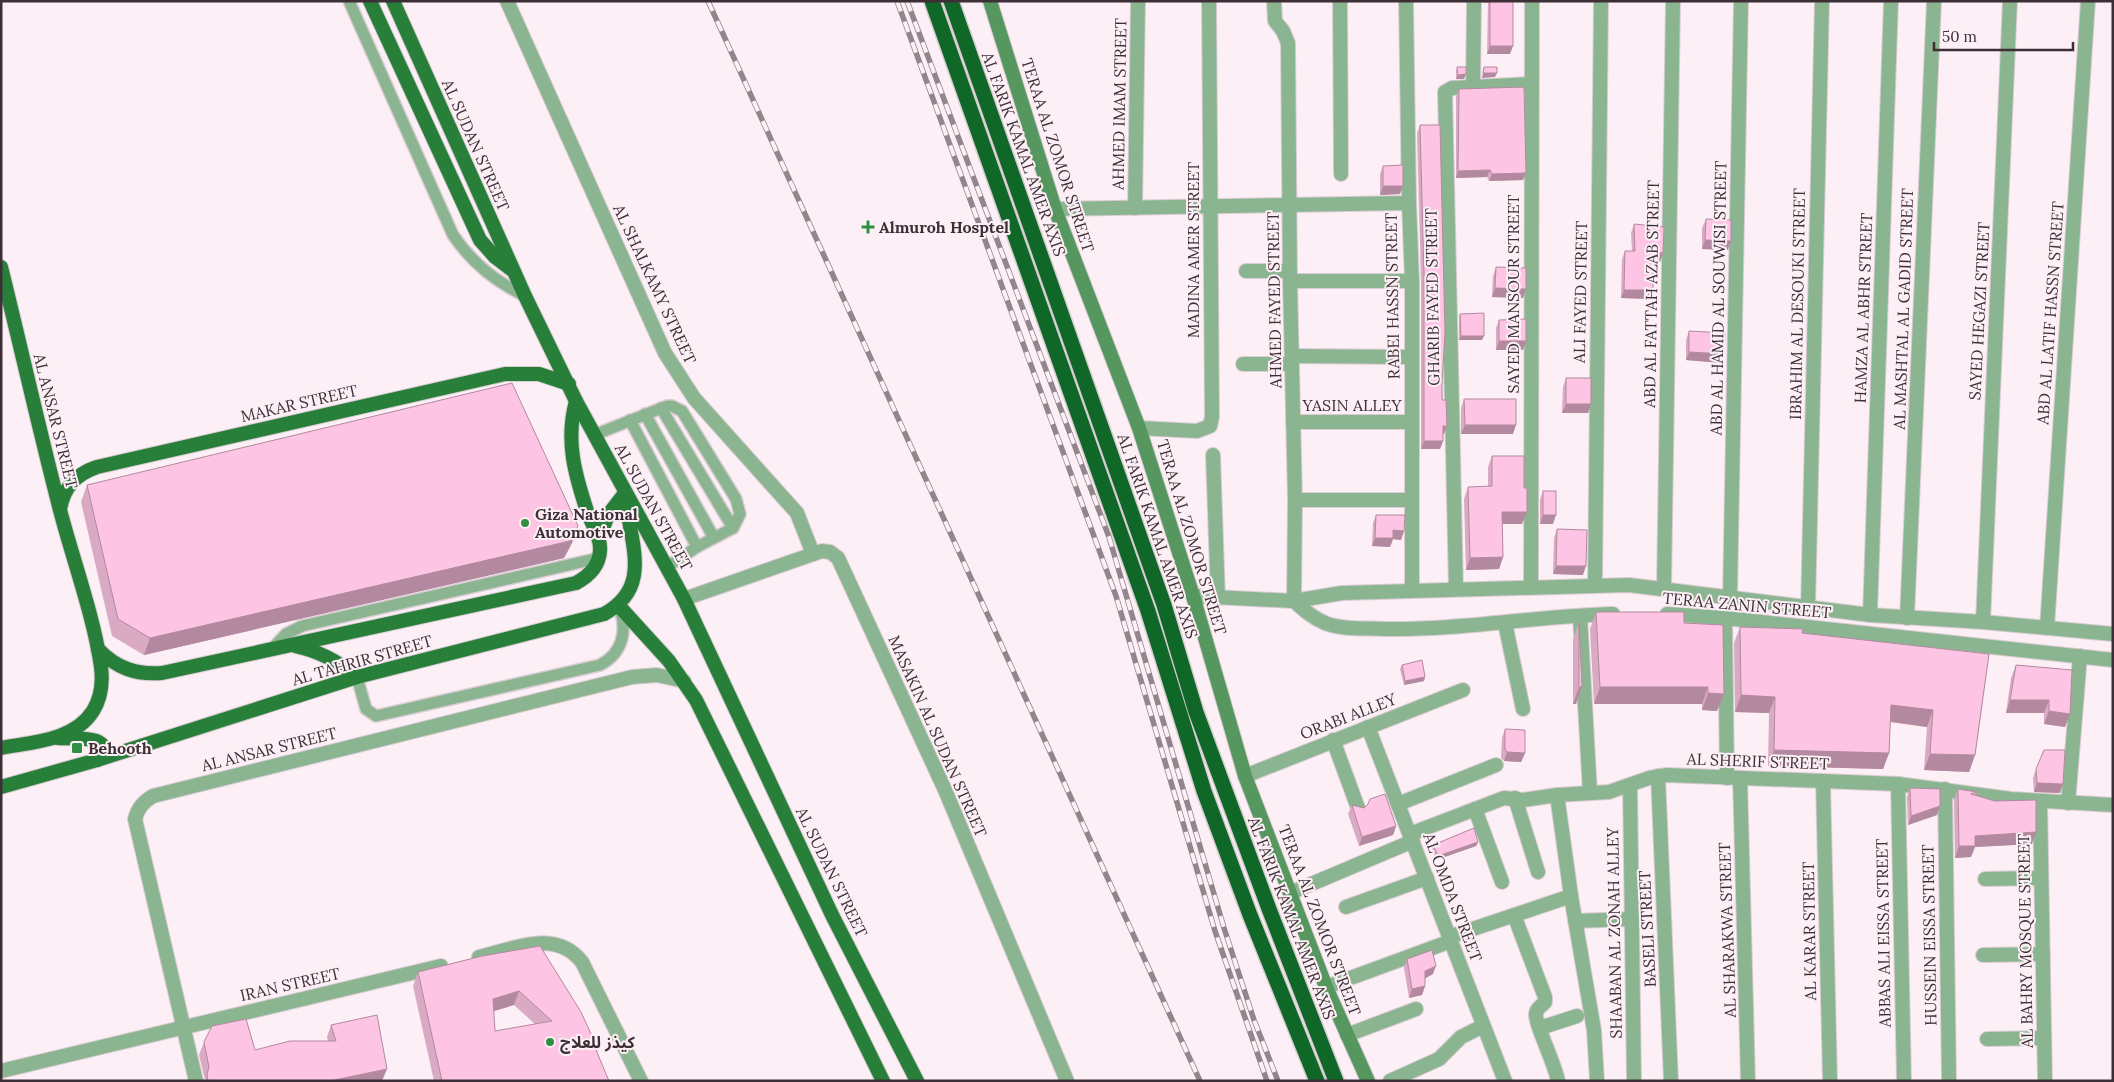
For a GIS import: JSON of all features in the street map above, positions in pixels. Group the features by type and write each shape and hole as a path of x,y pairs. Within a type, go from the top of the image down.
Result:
{"highway":[{"name":"AL FARIK KAMAL AMER AXIS","path":"932,1 1142,593 1204,791 1250,915 1317,1081"},
{"name":"AL FARIK KAMAL AMER AXIS","path":"951,1 1117,468 1164,605 1200,721 1272,917 1336,1081"}],"main road":[{"path":"370,1 480,240 495,258 513,270"},
{"name":"AL SUDAN STREET","path":"393,1 525,296 576,401 625,493 668,567 832,915 917,1081"},
{"name":"TERAA AL ZOMOR STREET","path":"990,1 1055,209 1139,428 1193,596 1245,776 1326,987 1368,1081"},
{"name":"AL ANSAR STREET","path":"2,274 60,510 98,649 102,682 96,705 83,723 70,732 54,737"},
{"name":"MAKAR STREET","path":"60,510 62,500 72,482 79,475 97,467 505,374 539,374 568,384"},
{"path":"576,401 571,419 571,457 599,539 599,558"},
{"path":"599,539 608,515 625,493"},
{"path":"625,493 636,566 632,588 619,606 654,642 684,680 696,700 883,1081"},
{"name":"AL TAHRIR STREET","path":"98,649 121,667 138,673 150,674 270,650 576,583 590,573 599,558"},
{"name":"AL TAHRIR STREET","path":"1,787 97,760 357,677 591,618 619,606"},
{"path":"292,645 323,654 338,662 357,677"},
{"path":"1,748 54,737 92,739 98,741 103,747 102,755 97,760"}],"street":[{"name":"AL SHALKAMY STREET","path":"508,1 664,353 694,398 797,513 813,554"},
{"name":"AHMED IMAM STREET","path":"1135,208 1138,1"},
{"name":"MADINA AMER STREET","path":"1139,428 1197,431 1210,426 1211,207 1209,1"},
{"name":"AHMED FAYED STREET","path":"1274,1 1275,21 1283,31 1288,43 1290,276 1295,500 1294,602"},
{"path":"1340,1 1341,174"},
{"name":"RABEI HASSN STREET","path":"1406,1 1412,281 1410,357 1412,590"},
{"path":"1472,87 1474,1"},
{"name":"SAYED MANSOUR STREET","path":"1531,586 1532,1"},
{"name":"ALI FAYED STREET","path":"1595,584 1600,1"},
{"name":"ABD AL FATTAH AZAB STREET","path":"1664,587 1673,1"},
{"name":"ABD AL HAMID AL SOUWISI STREET","path":"1730,596 1741,1"},
{"name":"IBRAHIM AL DESOUKI STREET","path":"1808,608 1822,1"},
{"name":"HAMZA AL ABHR STREET","path":"1870,615 1890,1"},
{"name":"AL MASHTAL AL GADID STREET","path":"1907,618 1934,1"},
{"name":"SAYED HEGAZI STREET","path":"1983,622 2010,1"},
{"name":"ABD AL LATIF HASSN STREET","path":"2047,628 2088,1"},
{"name":"GHARIB FAYED STREET","path":"1456,589 1445,94 1449,89 1531,84"},
{"path":"1055,209 1409,202"},
{"path":"1246,271 1290,276 1412,281"},
{"path":"1243,364 1292,360 1410,357"},
{"name":"YASIN ALLEY","path":"1294,422 1411,422"},
{"path":"1213,455 1218,598"},
{"path":"1295,500 1412,500"},
{"name":"MASAKIN AL SUDAN STREET","path":"684,600 822,551 830,552 838,558 945,790 1068,1081"},
{"name":"TERAA ZANIN STREET","path":"1193,596 1294,602 1323,595 1595,584 1664,587 1870,615 1983,622 2113,634"},
{"path":"1294,602 1312,617 1326,624 1342,627 1440,628 1580,616 1628,614"},
{"name":"TERAA ZANIN STREET","path":"1657,614 1725,618 2113,660"},
{"path":"1580,616 1590,793"},
{"name":"AL SHARAKWA STREET","path":"1725,618 1748,1081"},
{"path":"1505,623 1523,709"},
{"path":"2068,803 2080,656"},
{"name":"AL ANSAR STREET","path":"196,1081 135,819 137,812 146,800 153,796 632,678 657,675 684,680"},
{"name":"ORABI ALLEY","path":"1245,776 1463,690"},
{"name":"AL OMDA STREET","path":"1368,727 1504,1081"},
{"path":"1333,740 1358,808"},
{"path":"1398,804 1496,765"},
{"name":"AL SHERIF STREET","path":"1290,893 1475,809 1504,798 1523,800 1557,795 1609,792 1658,776 1898,784 2040,801 2113,805"},
{"name":"BASELI STREET","path":"1658,776 1671,1081"},
{"name":"AL KARAR STREET","path":"1823,781 1830,1081"},
{"name":"ABBAS ALI EISSA STREET","path":"1898,784 1904,1081"},
{"name":"SHAABAN AL ZONAH ALLEY","path":"1630,786 1634,1081"},
{"name":"HUSSEIN EISSA STREET","path":"1945,789 1948,1081"},
{"path":"1557,795 1571,896 1594,1030 1598,1081"},
{"path":"1515,798 1538,872"},
{"name":"AL BAHRY MOSQUE STREET","path":"2040,801 2045,1081"},
{"path":"1475,809 1502,882"},
{"path":"1346,907 1427,878"},
{"path":"1985,879 2042,878"},
{"path":"1326,987 1514,915 1571,896"},
{"path":"1514,915 1545,997 1544,1004 1538,1009 1536,1014 1556,1080"},
{"path":"1575,921 1631,919"},
{"name":"IRAN STREET","path":"1,1071 458,962 540,943 552,942 564,945 574,952 582,962 641,1081"},
{"path":"1983,955 2043,954"},
{"path":"1347,1035 1416,1009"},
{"path":"1540,1028 1577,1016"},
{"path":"1390,1081 1417,1075 1439,1059 1460,1037 1483,1026"},
{"path":"1987,1040 2044,1038"}],"lane":[{"path":"349,1 453,236 474,262 490,276 525,296"},
{"path":"594,434 661,408 672,406 682,410 736,499 740,514 732,528 697,547 668,567"},
{"path":"661,408 732,528"},
{"path":"645,414 714,538"},
{"path":"630,420 697,547"},
{"path":"270,650 286,634 302,626 599,558"},
{"path":"476,586 481,604"},
{"path":"357,677 366,710 376,716 600,666 610,660 621,642 624,625 619,606"},
{"path":"375,609 380,626"}],"building":[{"path":"1490,1 1513,1 1513,46 1490,46"},
{"path":"1457,67 1466,67 1466,74 1458,75"},
{"path":"1484,67 1497,67 1497,73 1483,73"},
{"path":"1524,87 1526,173 1492,174 1490,170 1458,171 1459,89"},
{"path":"1420,125 1440,125 1445,332 1442,400 1446,400 1447,426 1443,426 1443,441 1424,441 1424,273"},
{"path":"1403,165 1403,186 1383,186 1383,166"},
{"path":"1706,219 1731,220 1731,241 1705,240"},
{"path":"1634,224 1664,227 1663,253 1657,252 1657,273 1653,273 1653,290 1624,290 1625,251 1635,251"},
{"path":"1496,267 1526,268 1526,289 1495,288"},
{"path":"1484,313 1484,336 1461,336 1460,314"},
{"path":"1526,319 1526,341 1499,341 1499,320"},
{"path":"1689,331 1725,333 1724,354 1689,352"},
{"path":"1566,378 1591,378 1591,404 1566,404"},
{"path":"512,383 578,526 570,541 150,638 118,619 87,485"},
{"path":"1464,399 1516,399 1516,425 1465,425"},
{"path":"1492,456 1524,456 1524,488 1527,488 1527,512 1502,512 1503,557 1470,558 1468,487 1492,486"},
{"path":"1543,491 1556,491 1556,515 1543,515"},
{"path":"1376,515 1405,515 1404,531 1393,530 1393,538 1375,538"},
{"path":"1557,529 1587,530 1586,566 1556,566"},
{"path":"1596,612 1684,612 1684,623 1723,625 1724,694 1708,693 1708,687 1600,687"},
{"path":"1579,622 1582,687 1579,687"},
{"path":"1740,627 1803,629 1802,633 1989,654 1975,755 1930,754 1933,710 1891,705 1889,753 1774,750 1775,697 1741,695"},
{"path":"1422,660 1425,677 1405,681 1402,665"},
{"path":"2016,665 2072,670 2070,714 2049,711 2049,700 2010,700"},
{"path":"1505,729 1525,730 1525,753 1507,752 1505,749"},
{"path":"2044,750 2065,750 2063,784 2037,783 2036,769"},
{"path":"1910,788 1940,789 1940,806 1911,816"},
{"path":"1958,789 1977,792 1971,794 1995,801 2036,800 2036,832 1975,836 1975,846 1959,846"},
{"path":"1385,794 1396,826 1362,837 1352,805 1364,808 1370,799"},
{"path":"1474,828 1478,842 1438,856 1433,845"},
{"path":"540,946 581,1012 598,1049 596,1050 609,1081 442,1081 418,972 482,956","holes":["519,991 552,1021 495,1031 493,999"]},
{"path":"1432,950 1436,966 1425,971 1425,986 1412,989 1407,959"},
{"path":"377,1015 387,1069 330,1081 208,1081 209,1067 204,1042 212,1026 246,1019 255,1050 290,1041 336,1041 331,1025"}],"railway":[{"path":"708,1 1200,1081"},
{"path":"897,1 1116,596 1215,931 1267,1081"},
{"path":"907,1 1109,537 1224,928 1254,1020 1278,1081"}],"place":[{"name":"Almuroh Hosptel","path":"868,227"},
{"name":"Giza National Automotive","path":"525,523"},
{"name":"Behooth","path":"77,748"},
{"name":"كيذز للعلاج","path":"550,1042"}]}
